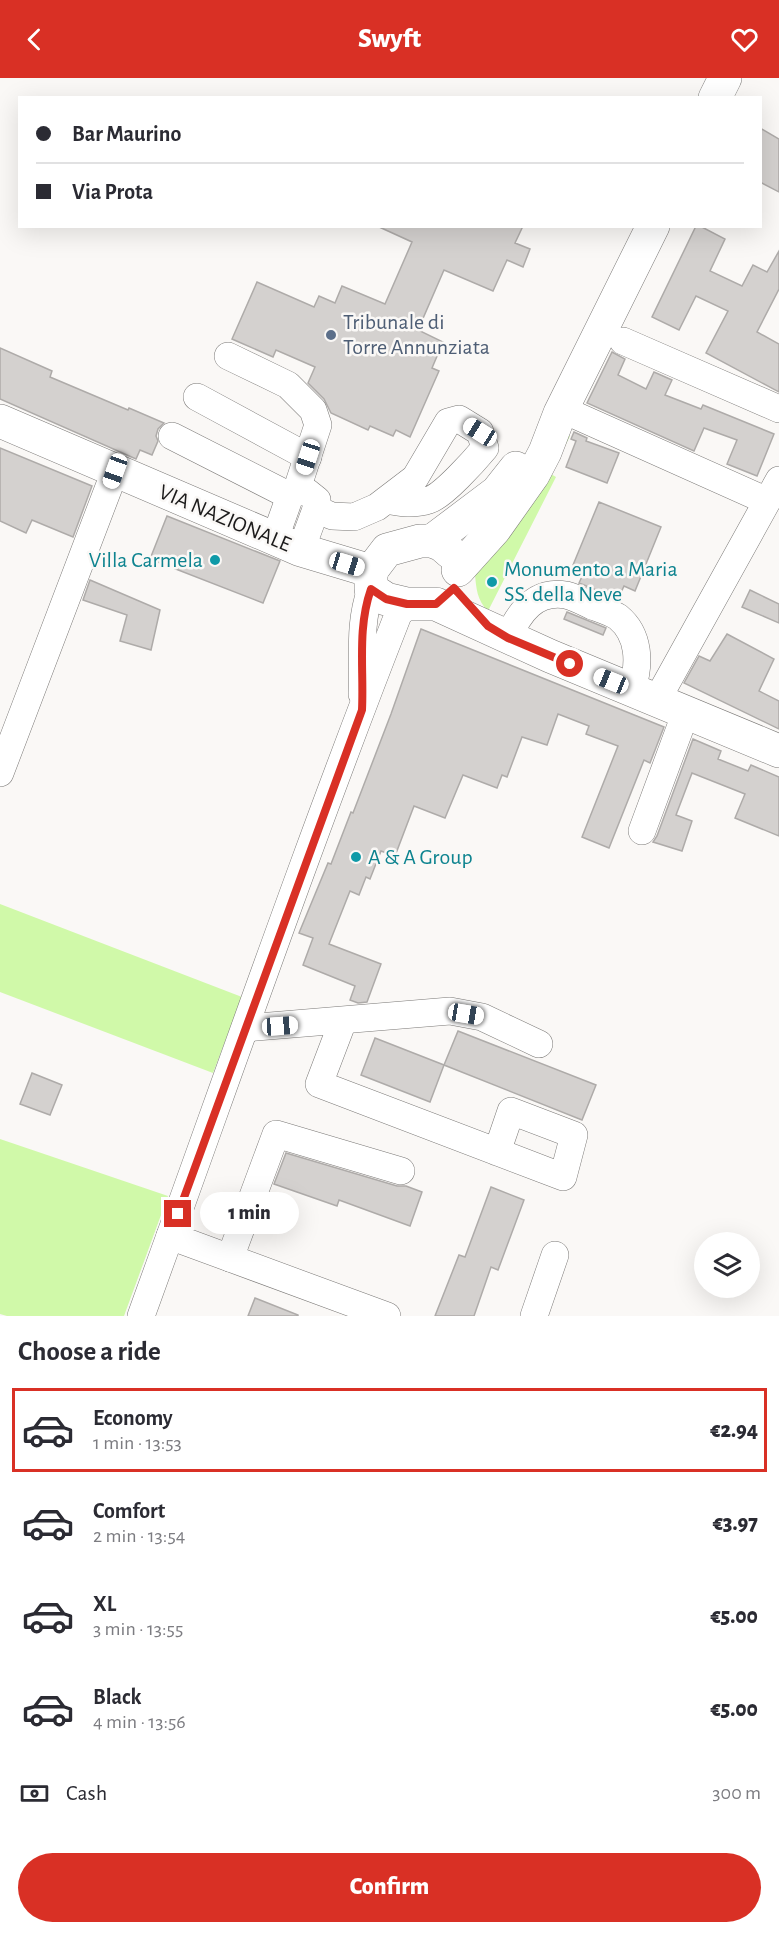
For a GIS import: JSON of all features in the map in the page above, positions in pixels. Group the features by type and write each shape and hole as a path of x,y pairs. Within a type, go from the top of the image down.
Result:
{"main road":[{"path":"716,96 725,78"},
{"path":"439,592 454,556 442,545 432,541 420,541 387,550 371,580 386,599 439,592 494,530 533,475 545,452 574,416 651,228"},
{"path":"432,541 497,492 574,416"},
{"name":"VIA NAZIONALE","path":"0,421 371,580"},
{"path":"439,592 498,632 779,751"}],"street":[{"path":"623,341 779,409"},
{"path":"228,356 288,385 313,410 318,425 308,457 301,499 288,544"},
{"path":"197,397 308,457"},
{"path":"574,416 773,490 658,701 642,831"},
{"path":"172,436 332,516 354,517 386,500"},
{"path":"0,773 115,471"},
{"path":"362,710 362,629 371,580"},
{"path":"141,1316 398,615 439,592"},
{"path":"498,632 515,621 525,607 540,598 555,595 567,595 615,615 628,626 636,644 636,675 658,701"},
{"path":"245,1028 450,1011 482,1017 539,1044"},
{"path":"343,1021 318,1084 497,1152"},
{"path":"230,1258 276,1134 401,1171"},
{"path":"170,1236 387,1316"},
{"path":"534,1316 555,1256"}],"green space":[{"path":"567,435 570,436 551,474 556,477 488,611 479,598 475,574"},
{"path":"0,904 242,997 213,1073 0,992"},
{"path":"0,1139 168,1196 124,1316 7,1316 0,1314"}],"building":[{"path":"762,129 779,139 779,192 762,183"},
{"name":"Tribunale di Torre Annunziata","path":"381,228 522,228 515,243 530,249 523,267 507,260 493,291 444,270 418,330 443,342 432,368 439,371 410,437 396,430 393,436 370,426 368,430 331,413 324,399 308,383 315,367 276,350 273,357 232,339 257,282 314,307 319,296 335,303 342,286 385,304 412,242"},
{"path":"695,228 704,228 725,239 710,271 742,286 753,265 767,272 779,251 779,289 757,332 779,344 779,392 706,353 728,311 696,296 679,330 652,317"},
{"path":"0,348 52,371 50,377 164,423 158,429 156,436 158,441 152,455 140,450 136,459 0,399"},
{"path":"612,352 625,359 618,375 646,389 654,372 672,380 665,395 701,409 703,405 774,434 757,476 727,464 737,440 704,428 694,451 587,403"},
{"path":"574,432 587,438 586,441 619,453 607,483 566,467 576,441 571,439"},
{"path":"0,448 92,486 73,537 32,520 26,533 0,521"},
{"path":"599,502 661,527 635,591 624,586 618,599 579,583 585,570 573,565"},
{"name":"Villa Carmela","path":"167,516 280,561 263,603 150,559"},
{"path":"90,580 160,610 151,650 120,641 127,615 83,600"},
{"path":"750,590 779,604 779,623 742,607"},
{"path":"567,612 606,628 603,635 564,619"},
{"path":"421,629 664,727 650,763 644,760 609,848 582,837 618,746 586,734 589,726 558,714 547,745 522,737 507,777 502,775 497,788 463,775 445,818 414,806 395,856 381,851 370,879 366,877 359,895 350,891 329,944 381,964 367,1002 358,1003 350,1000 355,986 303,965 313,938 299,933 328,863 331,864 351,812 353,813"},
{"path":"727,634 774,659 759,691 779,701 779,729 684,683 699,656 710,661"},
{"path":"693,739 721,751 718,759 748,771 751,765 779,777 779,836 735,818 745,794 692,773 676,815 692,821 682,851 653,842"},
{"path":"458,1031 596,1085 582,1120 444,1065"},
{"path":"375,1038 444,1065 430,1102 361,1075"},
{"path":"32,1073 62,1085 50,1115 20,1104"},
{"path":"286,1153 422,1192 410,1226 339,1200 337,1206 274,1184"},
{"path":"491,1187 524,1200 498,1270 491,1267 474,1316 435,1316 459,1255 465,1257"},
{"path":"255,1298 298,1315 298,1316 248,1316"}],"place":[{"name":"Tribunale di Torre Annunziata","path":"331,335"},
{"name":"Villa Carmela","path":"215,560"},
{"name":"Monumento a Maria SS. della Neve","path":"492,582"},
{"name":"A & A Group","path":"356,857"}],"route":[{"path":"178,1214 200,1148 362,710 362,629 366,603 371,589 386,599 407,604 436,604 454,588 488,626 508,638 570,664"}]}
